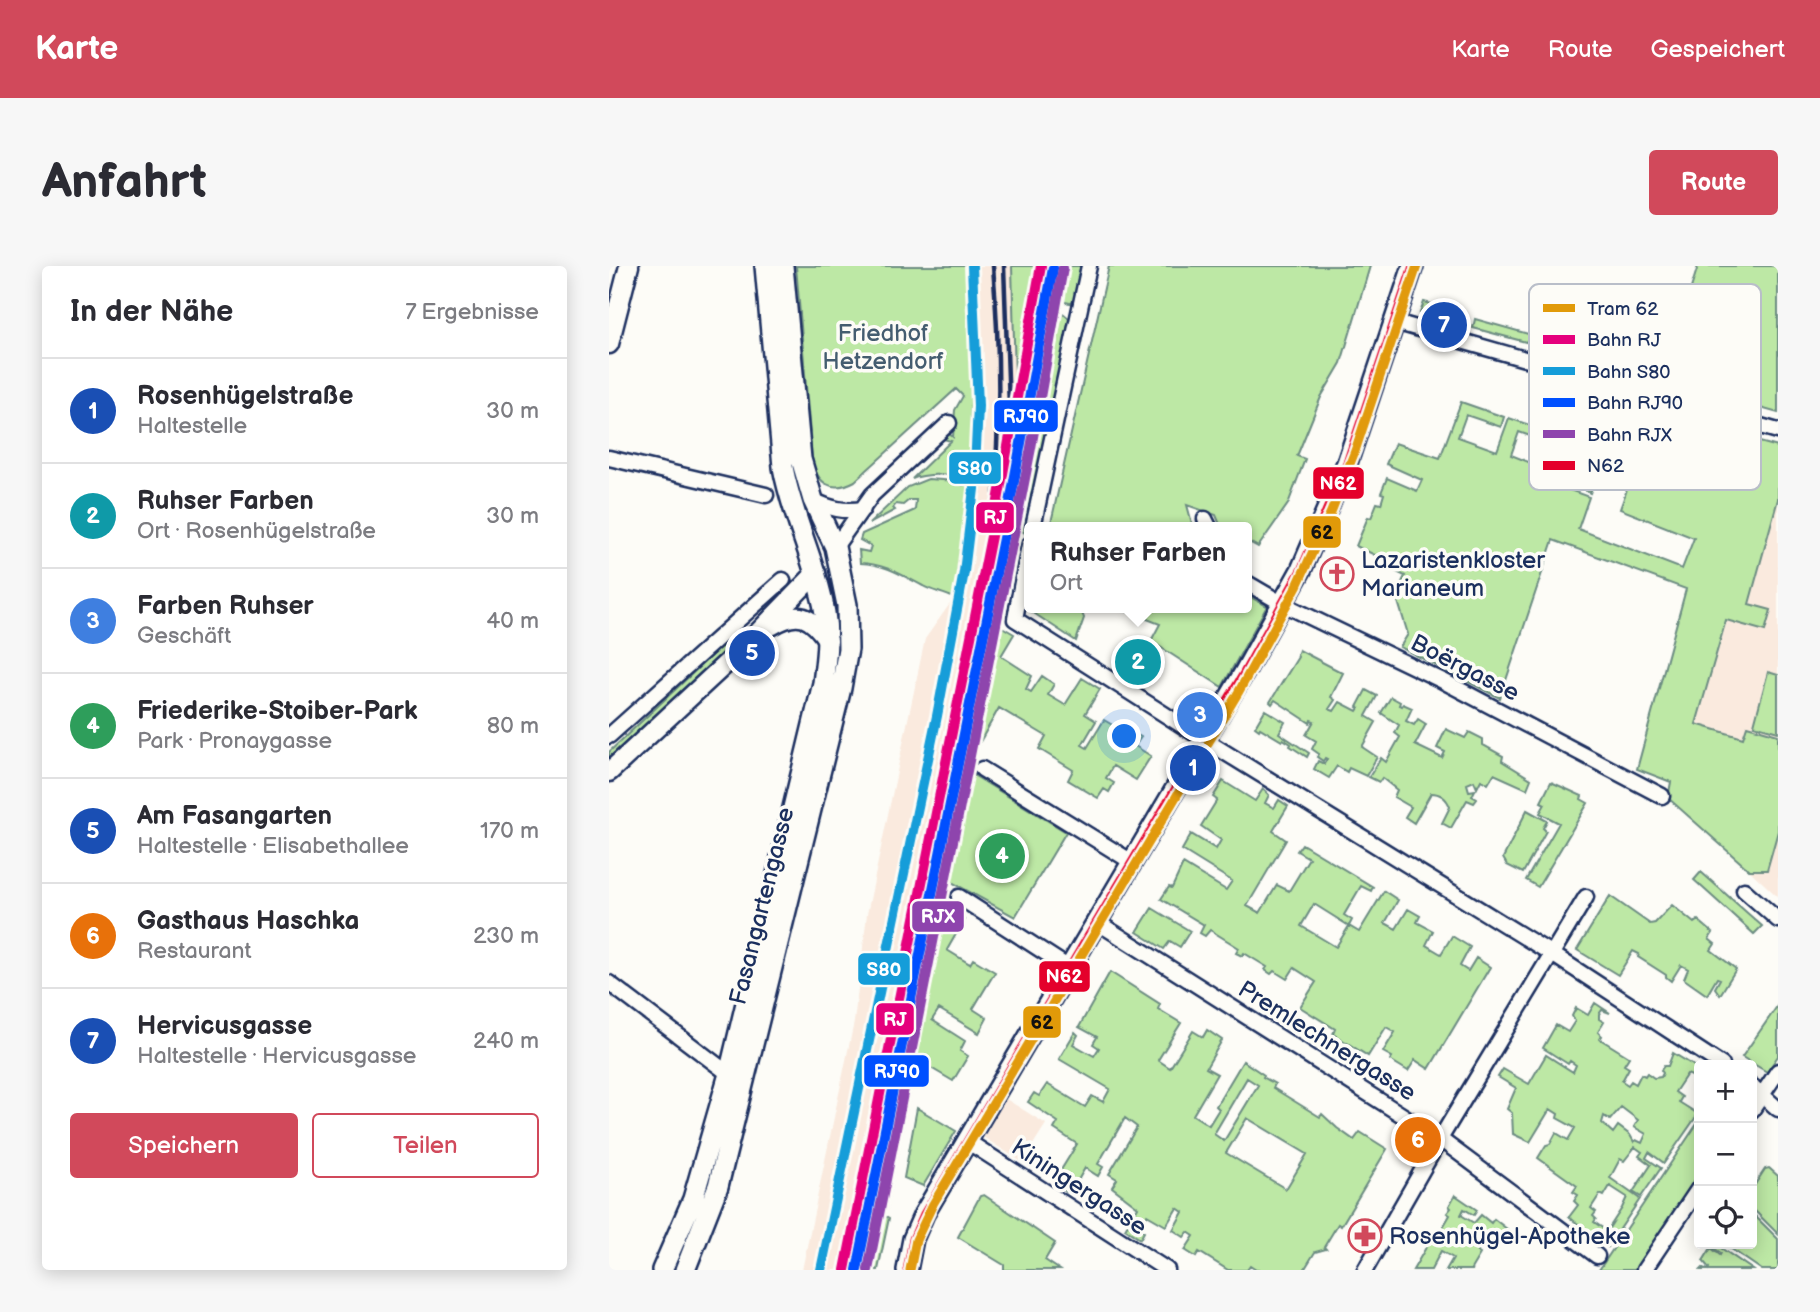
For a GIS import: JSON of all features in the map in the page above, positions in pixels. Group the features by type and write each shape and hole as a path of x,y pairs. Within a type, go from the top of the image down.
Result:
{"main road":[{"name":"Fasangartengasse","path":"663,1270 693,1199 729,1074 823,683 828,641 816,573 788,495 783,467 765,266"},
{"name":"Fasangartengasse","path":"685,1270 718,1186 841,688 848,649 848,611 835,548 813,500 801,459 783,266"},
{"path":"907,1270 918,1226 1283,604 1318,534 1347,463 1413,266"},
{"path":"816,573 835,548"}],"street":[{"path":"609,344 629,266"},
{"path":"1034,522 1089,266"},
{"path":"1395,322 1529,360"},
{"path":"835,548 872,495 949,423"},
{"path":"1761,426 1778,431"},
{"path":"609,458 766,495"},
{"path":"813,500 828,508 846,512 863,509"},
{"path":"609,772 756,635 816,573"},
{"path":"1024,575 1015,619 1204,740 1552,954 1713,1060"},
{"path":"609,736 782,580"},
{"name":"Boërgasse","path":"1252,586 1283,604 1443,681 1662,796"},
{"path":"728,631 756,635 783,617 798,617 814,622 828,641"},
{"path":"982,769 1132,862"},
{"path":"1744,890 1778,920"},
{"path":"959,897 1069,968"},
{"path":"1365,1270 1440,1139 1586,897"},
{"name":"Premlechnergasse","path":"1097,922 1440,1139 1597,1256"},
{"path":"609,983 729,1074"},
{"path":"1778,1071 1757,1090 1778,1109"},
{"name":"Kiningergasse","path":"967,1142 1167,1270"},
{"path":"1644,1270 1694,1195"}],"shaded area":[{"path":"966,266 1012,266 1016,367 1013,516 997,624 972,747 970,773 862,1270 802,1270 854,1022 867,914 925,639 954,598 963,542 971,451"},
{"path":"1778,447 1778,771 1682,731"},
{"path":"1778,774 1778,897 1749,870"},
{"path":"1006,1099 1046,1124 1022,1162 983,1137"}],"green space":[{"name":"Friedhof Hetzendorf","path":"796,266 966,266 971,393 970,475 961,471 912,479 951,441 943,439 948,433 953,437 955,410 963,396 956,389 855,481 832,486 821,480 812,458"},
{"path":"1012,266 1043,266 1020,415 1016,415"},
{"path":"1062,266 1083,266 1075,304 1061,299"},
{"path":"1109,266 1370,266 1341,363 1321,397 1297,456 1305,459 1288,504 1258,547 1252,544 1252,522 1219,522 1216,515 1187,505 1192,522 1051,522"},
{"path":"1698,266 1778,266 1778,413 1761,408 1761,284 1692,284"},
{"path":"1044,297 1050,298 1052,304 1071,320 1027,522 1024,522 1024,532 1019,529 1018,517 1025,483 1021,476 1031,368"},
{"path":"1424,302 1462,312 1467,325 1420,313"},
{"path":"1475,319 1529,334 1529,338 1526,342 1473,328"},
{"path":"1461,402 1504,417 1501,427 1466,415 1458,437 1497,451 1509,418 1529,425 1529,436 1519,432 1511,455 1529,462 1529,490 1570,490 1589,497 1578,529 1682,569 1694,538 1620,509 1627,490 1761,490 1761,442 1778,447 1778,499 1749,604 1771,610 1765,631 1726,620 1696,724 1743,738 1747,726 1778,735 1778,831 1767,870 1749,870 1668,798 1671,782 1637,769 1686,589 1553,540 1500,698 1400,647 1408,634 1396,595 1405,576 1387,567 1391,559 1379,557 1356,546 1368,517 1371,518 1377,503 1381,504 1384,494 1381,493 1387,478 1417,491 1422,480 1386,464 1395,443 1440,458"},
{"path":"928,479 956,481 963,485 969,482 954,598 885,568 860,563 859,550 869,552 871,546 860,540 862,534 915,510 916,500 909,500 903,505 896,504 893,508 895,510 869,524 908,487"},
{"path":"1252,598 1267,606 1222,687 1151,641 1160,624 1132,613 1252,613"},
{"path":"1034,613 1082,613 1084,618 1076,641"},
{"path":"997,624 1014,634 1001,656 1032,676 1026,689 1031,692 1042,676 1054,684 1048,695 1065,705 1082,678 1100,689 1085,714 1096,721 1082,745 1087,748 1104,720 1141,737 1135,746 1151,756 1136,780 1113,766 1106,778 1114,783 1109,792 1104,789 1098,798 1068,780 1073,770 1039,749 1046,736 999,708 976,749 972,747"},
{"path":"731,637 736,642 609,760 609,752"},
{"path":"1299,650 1343,673 1331,697 1335,700 1329,709 1334,711 1340,702 1357,711 1366,690 1377,696 1366,716 1376,722 1362,747 1377,757 1366,776 1349,768 1347,772 1337,766 1329,778 1314,769 1318,761 1324,764 1327,759 1323,761 1317,757 1319,754 1312,749 1316,741 1306,735 1314,721 1311,720 1310,723 1275,700 1272,704 1270,702 1298,657"},
{"path":"1768,672 1778,675 1778,732 1754,725"},
{"path":"1391,697 1400,702 1399,705 1412,708 1406,721 1414,725 1418,719 1426,724 1415,745 1442,758 1445,752 1437,748 1446,729 1465,738 1469,732 1483,739 1483,745 1503,756 1502,761 1531,779 1527,789 1494,774 1488,784 1481,780 1477,788 1474,781 1467,784 1469,791 1475,790 1472,796 1477,799 1474,803 1467,800 1451,828 1442,823 1449,804 1435,793 1431,793 1414,823 1405,817 1411,807 1394,797 1397,790 1382,778 1379,782 1369,777 1381,758 1386,762 1400,737 1395,733 1399,725 1381,713"},
{"path":"1265,710 1285,722 1279,733 1309,753 1307,757 1283,739 1282,741 1255,727"},
{"path":"970,773 1066,832 1015,917 946,879"},
{"path":"1223,781 1255,801 1263,789 1269,795 1265,803 1274,808 1279,800 1288,806 1273,831 1286,840 1247,906 1260,913 1277,885 1289,891 1309,858 1297,851 1302,844 1373,887 1371,891 1361,886 1344,915 1352,920 1349,926 1359,932 1384,891 1398,900 1385,923 1396,929 1408,909 1420,916 1417,922 1433,931 1426,945 1441,954 1452,936 1470,947 1460,966 1468,971 1476,958 1490,967 1429,1069 1415,1060 1408,1071 1390,1060 1392,1057 1383,1052 1395,1032 1386,1027 1368,1056 1333,1034 1335,1029 1300,1007 1316,982 1294,968 1287,979 1274,971 1271,974 1265,970 1267,967 1244,953 1242,956 1236,953 1239,948 1210,930 1205,936 1200,933 1204,925 1161,899 1169,887 1172,888 1183,864 1226,890 1232,881 1182,850 1191,834 1216,849 1221,840 1201,826 1217,800 1213,797","holes":["1314,904 1349,926 1336,947 1301,926"]},
{"path":"1551,782 1582,796 1581,799 1588,803 1538,887 1526,880 1559,823 1540,813 1545,804 1541,802"},
{"path":"1527,810 1547,821 1543,828 1546,831 1523,873 1507,865 1503,858"},
{"path":"1701,872 1762,926 1754,934 1694,880"},
{"path":"1610,896 1650,924 1655,923 1672,905 1694,923 1698,920 1713,933 1709,939 1715,944 1711,950 1736,969 1720,995 1715,988 1720,979 1717,978 1707,995 1684,979 1688,969 1681,965 1671,981 1633,951 1618,975 1577,950"},
{"path":"940,904 964,920 947,950 970,964 973,959 995,972 973,1009 987,1018 979,1033 939,1009 932,1020 965,1041 960,1051 968,1056 953,1081 909,1055"},
{"path":"1152,908 1190,931 1180,947 1170,941 1164,949 1137,932"},
{"path":"1110,972 1160,1004 1158,1009 1181,1023 1158,1060 1170,1068 1193,1031 1203,1037 1207,1030 1222,1040 1206,1068 1217,1074 1193,1115 1209,1125 1219,1109 1216,1106 1243,1061 1275,1084 1273,1088 1320,1117 1322,1114 1354,1140 1360,1132 1387,1149 1341,1226 1338,1224 1324,1247 1326,1249 1315,1252 1304,1270 1256,1270 1250,1266 1247,1270 1228,1270 1199,1252 1196,1257 1185,1250 1194,1236 1188,1232 1184,1237 1173,1230 1183,1212 1177,1208 1166,1226 1147,1215 1139,1228 1144,1232 1140,1239 1125,1229 1138,1207 1112,1187 1117,1179 1109,1174 1137,1127 1125,1118 1098,1164 1103,1167 1098,1176 1085,1168 1070,1194 1053,1183 1077,1144 1054,1129 1058,1122 1028,1102 1034,1093 1039,1096 1047,1084 1085,1107 1092,1096 1103,1102 1110,1089 1059,1059 1075,1032 1078,1035 1073,1044 1094,1056 1099,1048 1093,1044 1097,1037 1079,1027","holes":["1247,1078 1258,1085 1224,1141 1214,1134","1247,1118 1307,1154 1286,1189 1226,1153"]},
{"path":"1595,1003 1610,1013 1602,1010 1599,1014 1599,1019 1604,1022 1598,1032 1602,1036 1600,1039 1629,1057 1624,1065 1629,1068 1622,1081 1628,1085 1631,1081 1636,1084 1641,1074 1661,1077 1661,1070 1668,1066 1673,1053 1694,1066 1694,1077 1687,1074 1675,1092 1682,1097 1679,1102 1694,1111 1694,1120 1664,1163 1649,1152 1646,1158 1661,1168 1641,1197 1633,1192 1651,1165 1639,1156 1642,1152 1635,1147 1624,1161 1620,1159 1610,1178 1640,1199 1608,1247 1569,1217 1578,1205 1574,1201 1578,1195 1573,1192 1577,1186 1538,1158 1556,1133 1568,1140 1575,1128 1557,1118 1558,1114 1550,1109 1530,1142 1513,1134 1512,1113 1507,1109 1516,1088 1498,1077 1503,1069 1529,1084 1546,1055 1573,1072 1576,1065 1570,1061 1568,1064 1543,1048 1556,1025 1568,1032 1575,1021 1572,1016 1576,1008 1588,1015","holes":["1621,1107 1638,1120 1634,1127 1646,1134 1642,1143 1636,1140 1634,1142 1630,1135 1618,1126 1613,1133 1602,1123 1604,1116 1610,1120","1610,1186 1627,1197 1607,1231 1594,1222 1596,1219 1593,1216 1596,1212 1591,1208 1600,1194 1604,1196"]},
{"path":"1778,1005 1778,1056 1767,1072 1757,1066 1757,1060 1742,1057"},
{"path":"917,1108 956,1131 923,1186 904,1178"},
{"path":"1694,1128 1694,1186 1638,1270 1599,1270"},
{"path":"1769,1168 1778,1176 1778,1234 1757,1213 1757,1181 1765,1169"},
{"path":"984,1195 1055,1243 1045,1260 1060,1270 1004,1270 1004,1265 958,1237 980,1196"},
{"path":"1455,1195 1477,1210 1474,1215 1464,1209 1461,1215 1474,1223 1481,1215 1491,1223 1494,1219 1507,1229 1498,1237 1489,1232 1477,1252 1480,1254 1471,1269 1473,1270 1446,1270 1453,1258 1441,1251 1431,1270 1413,1270 1432,1237 1436,1239 1450,1215 1447,1213"},
{"path":"874,1210 889,1218 878,1270 862,1270"},
{"path":"1757,1218 1778,1239 1778,1270 1762,1270 1731,1249 1757,1249"},
{"path":"1710,1249 1720,1255 1715,1249 1722,1249 1753,1270 1708,1270 1703,1261"}],"railway":[{"path":"944,786 977,621 997,457 997,329 993,266"},
{"path":"853,1270 972,709 997,564 1005,491 1009,407 1004,266"},
{"path":"842,1270 922,893"}],"tram line":[{"name":"62","path":"910,1270 916,1240 933,1204 1238,693 1297,586 1355,451 1417,266"}],"rail line":[{"name":"S80","path":"821,1270 937,716 964,572 974,489 978,406 972,266"},
{"name":"RJ","path":"845,1270 998,501 1041,266"},
{"name":"RJ90","path":"857,1270 1010,503 1053,268"},
{"name":"RJX","path":"868,1270 1031,448 1063,268"}],"transit line":[{"name":"N62","path":"907,1270 913,1239 924,1214 1244,673 1301,570 1347,463 1413,266"}],"place":[{"name":"Hervicusgasse","path":"1444,325"},
{"name":"Lazaristenkloster Marianeum","path":"1337,574"},
{"name":"Am Fasangarten","path":"752,653"},
{"name":"Ruhser Farben","path":"1138,662"},
{"name":"Farben Ruhser","path":"1200,715"},
{"name":"Rosenhügelstraße","path":"1193,768"},
{"name":"Friederike-Stoiber-Park","path":"1002,856"},
{"name":"Gasthaus Haschka","path":"1418,1140"},
{"name":"Rosenhügel-Apotheke","path":"1365,1236"}]}
